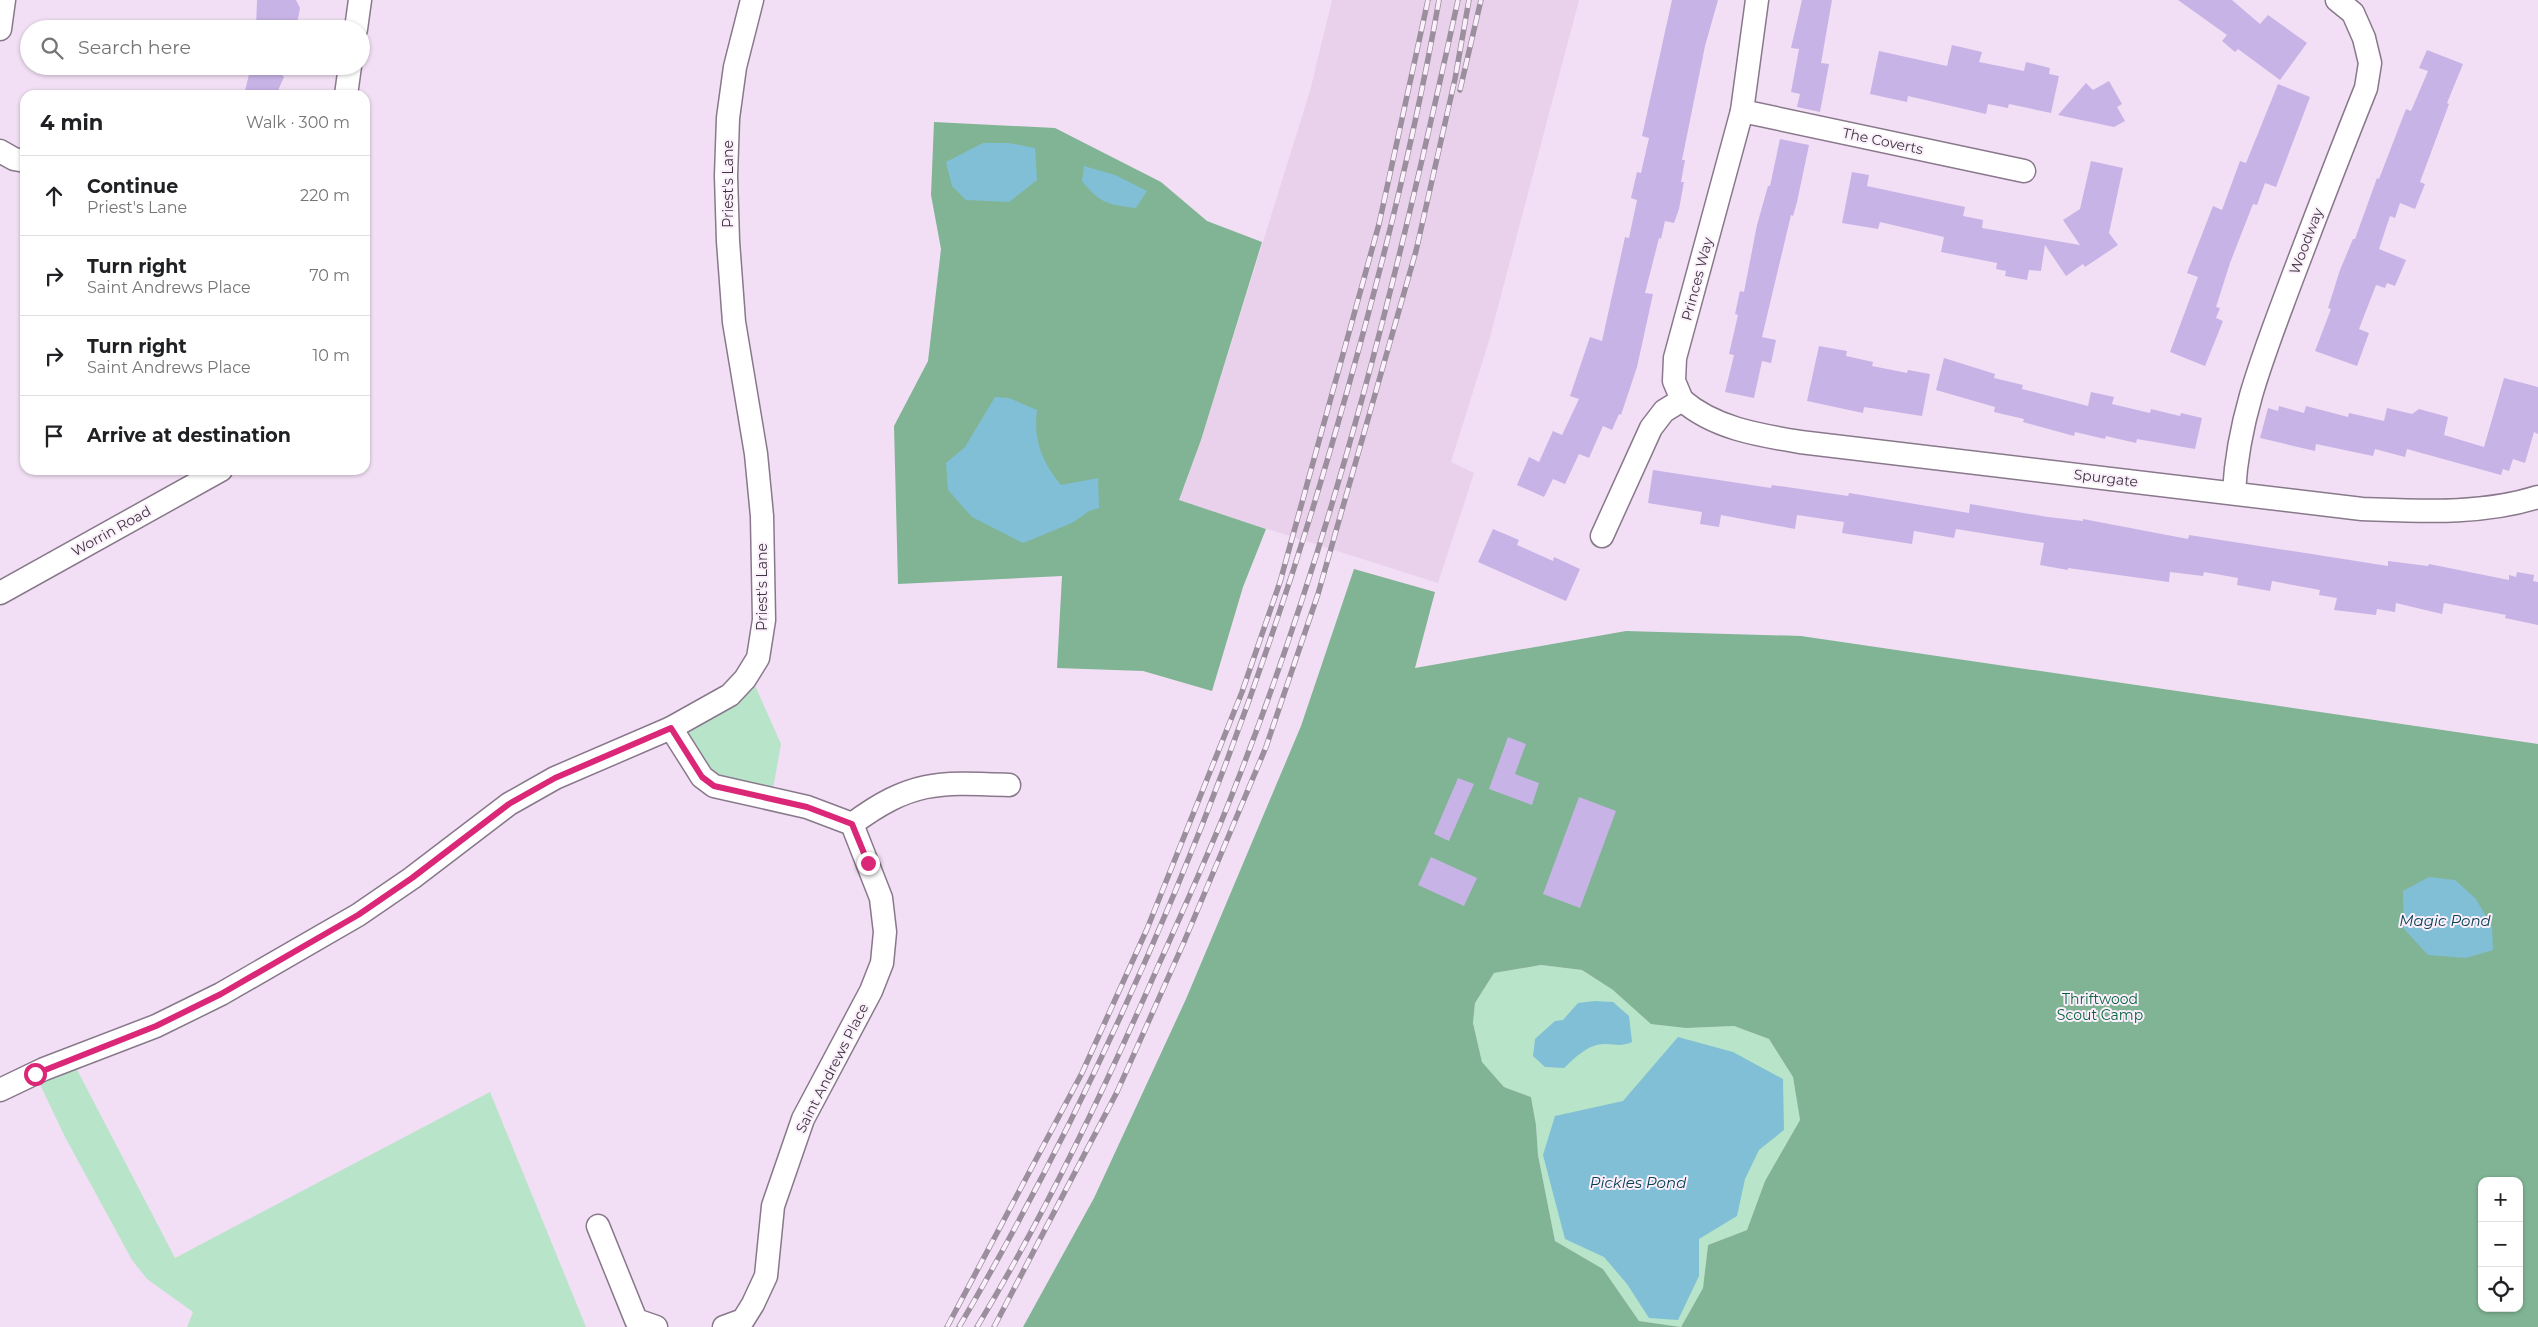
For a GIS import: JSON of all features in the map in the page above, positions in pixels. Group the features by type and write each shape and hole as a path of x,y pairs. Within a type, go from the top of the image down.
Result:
{"street":[{"path":"0,29 4,0"},
{"path":"357,20 360,0"},
{"name":"Priest's Lane","path":"0,1090 44,1069 156,1026 221,994 358,915 412,878 509,804 555,778 671,728 730,695 745,679 758,658 764,620 762,516 756,454 734,322 728,241 726,176 728,118 752,0"},
{"name":"Princes Way","path":"1682,400 1674,380 1676,358 1742,111 1757,0"},
{"name":"Woodway","path":"2234,492 2236,462 2247,403 2282,305 2366,88 2370,63 2364,38 2354,13 2337,0"},
{"path":"347,90 349,75"},
{"name":"The Coverts","path":"1742,111 2024,171"},
{"path":"0,150 14,159 20,160"},
{"path":"1602,536 1651,428 1664,411 1682,400"},
{"name":"Spurgate","path":"1682,400 1696,412 1716,422 1759,435 1800,442 2234,492 2362,509 2420,511 2466,509 2523,502 2538,497"},
{"name":"Worrin Road","path":"0,593 212,475"},
{"path":"671,728 702,777 714,786 807,807 852,824 880,804 910,790 955,783 1010,785"},
{"name":"Saint Andrews Place","path":"724,1327 743,1320 754,1304 766,1276 772,1206 803,1119 871,991 882,963 885,932 882,898 852,824"},
{"path":"598,1226 636,1320 656,1327"}],"shaded area":[{"path":"1332,0 1579,0 1489,341 1451,462 1474,473 1438,583 1179,501 1201,440 1310,91"}],"green space":[{"path":"934,122 1055,128 1161,182 1207,221 1262,242 1201,440 1179,500 1266,529 1243,587 1212,691 1143,671 1057,668 1062,576 898,584 894,426 928,361 941,249 931,195"},
{"name":"Thriftwood Scout Camp","path":"1354,569 1435,592 1415,668 1626,631 1801,636 2538,744 2538,1327 1681,1327 1023,1327 1094,1198 1186,999 1301,726","holes":["1541,965 1582,970 1613,990 1651,1024 1686,1028 1734,1026 1769,1039 1793,1077 1800,1120 1765,1181 1747,1230 1708,1245 1703,1288 1681,1327 1639,1321 1603,1269 1555,1241 1538,1155 1536,1125 1531,1097 1504,1087 1482,1062 1473,1023 1475,1003 1494,973"]},
{"path":"753,681 781,744 771,800 731,792 671,728"},
{"path":"1541,965 1582,970 1613,990 1686,1028 1734,1026 1769,1039 1793,1077 1800,1120 1765,1181 1747,1230 1708,1245 1703,1288 1681,1327 1639,1321 1603,1269 1555,1241 1538,1155 1536,1125 1531,1097 1504,1087 1482,1062 1473,1023 1475,1003 1494,973"},
{"path":"72,1060 175,1258 490,1092 586,1327 187,1327 193,1312 147,1279 132,1260 65,1137 35,1074"}],"water":[{"path":"983,143 1009,143 1035,148 1037,180 1009,202 966,200 952,186 946,162"},
{"path":"1084,166 1115,175 1147,191 1136,208 1105,202 1094,194 1082,181"},
{"path":"995,397 1009,398 1037,410 1036,431 1040,450 1054,476 1061,485 1098,478 1099,508 1089,511 1072,523 1023,543 972,517 948,490 946,463 965,447"},
{"name":"Magic Pond","path":"2429,877 2455,880 2476,899 2492,927 2493,950 2466,958 2428,955 2404,929 2403,891"},
{"path":"1595,1001 1613,1002 1629,1016 1632,1042 1621,1045 1605,1044 1593,1046 1564,1068 1545,1067 1533,1056 1535,1039 1555,1021 1563,1020 1578,1003"},
{"name":"Pickles Pond","path":"1678,1037 1733,1052 1783,1079 1784,1130 1759,1150 1745,1179 1737,1216 1699,1239 1699,1276 1678,1320 1649,1318 1627,1284 1604,1257 1565,1239 1543,1155 1555,1116 1623,1101"}],"building":[{"path":"257,0 296,0 300,8 298,20 256,20"},
{"path":"1672,0 1718,0 1705,46 1682,160 1685,160 1681,182 1684,182 1679,209 1674,223 1665,221 1661,239 1659,238 1645,293 1653,294 1637,367 1621,415 1619,414 1612,430 1603,426 1589,458 1579,454 1565,484 1553,479 1544,497 1517,485 1529,457 1539,462 1553,431 1562,435 1579,399 1570,396 1590,337 1602,341 1625,237 1629,238 1637,200 1631,198 1637,172 1641,173 1649,138 1642,136"},
{"path":"1802,0 1832,0 1821,63 1829,64 1820,112 1797,107 1800,94 1791,92 1799,49 1791,48"},
{"path":"2178,0 2232,0 2260,24 2268,15 2307,43 2280,80 2238,49 2235,52 2222,41 2227,35"},
{"path":"1952,45 1982,52 1979,62 2024,71 2026,62 2050,68 2049,74 2059,76 2051,113 2009,104 2008,108 1988,104 1986,114 1908,96 1907,102 1870,94 1879,51 1947,66"},
{"path":"2427,50 2463,64 2447,103 2449,104 2420,182 2425,184 2415,209 2400,203 2395,218 2390,216 2379,249 2406,260 2395,286 2387,283 2385,288 2376,285 2359,329 2369,333 2357,366 2315,351 2331,309 2328,308 2340,270 2353,239 2355,239 2377,178 2379,179 2406,109 2411,111 2428,71 2419,68"},
{"path":"249,75 282,75 284,77 278,90 245,90"},
{"path":"2109,81 2122,104 2117,107 2125,121 2114,127 2058,115 2086,83 2093,90"},
{"path":"2278,84 2310,97 2276,187 2265,183 2257,205 2253,204 2230,263 2216,307 2220,308 2216,318 2223,321 2205,366 2170,352 2198,277 2187,273 2213,206 2222,210 2240,161 2246,163"},
{"path":"1780,139 1809,145 1797,202 1793,216 1791,215 1762,337 1776,340 1771,363 1762,361 1754,398 1725,392 1734,355 1729,354 1738,315 1735,314 1740,291 1744,292 1757,225 1768,186 1770,186"},
{"path":"2091,161 2123,168 2109,233 2118,245 2085,267 2083,264 2066,276 2045,245 2041,271 2029,270 2027,280 2005,276 2006,271 1996,269 1997,263 1941,252 1944,237 1880,222 1878,229 1842,223 1852,172 1869,175 1867,186 1965,207 1963,216 1983,220 1982,228 2080,245 2063,220 2080,209"},
{"path":"1819,346 1847,351 1846,356 1873,362 1872,366 1907,373 1908,370 1930,374 1922,416 1864,407 1863,413 1807,401"},
{"path":"1944,358 1995,374 1994,378 2023,385 2022,389 2088,406 2091,392 2114,397 2112,404 2150,413 2151,409 2180,416 2181,413 2202,418 2195,449 2137,439 2136,443 2106,436 2105,439 2075,432 2074,436 2023,422 2024,419 1994,412 1995,407 1936,390"},
{"path":"2504,378 2538,387 2538,434 2534,432 2525,463 2513,459 2509,471 2503,469 2501,475 2407,449 2405,457 2375,449 2373,456 2316,444 2315,451 2260,438 2268,408 2278,411 2279,406 2304,413 2306,406 2348,417 2349,413 2384,421 2387,408 2412,414 2419,409 2448,417 2444,435 2484,447"},
{"path":"1653,470 1771,488 1772,485 1848,496 1849,493 1969,513 1970,504 2048,517 2083,521 2083,519 2188,539 2189,535 2388,566 2388,561 2428,566 2429,564 2509,580 2509,575 2516,577 2517,572 2534,575 2533,581 2538,582 2538,625 2505,618 2506,615 2444,603 2442,614 2396,603 2395,612 2377,609 2376,615 2334,610 2337,598 2319,595 2320,590 2272,581 2270,591 2237,585 2238,578 2204,572 2203,576 2170,572 2169,582 2068,568 2068,570 2040,565 2044,543 1956,529 1954,538 1914,531 1912,544 1842,533 1844,522 1797,515 1795,529 1721,515 1719,527 1700,524 1702,512 1648,503"},
{"path":"1493,529 1519,540 1517,545 1553,561 1554,557 1580,569 1566,601 1478,562"},
{"path":"1508,737 1526,744 1515,774 1539,783 1532,805 1489,789"},
{"path":"1458,778 1474,784 1449,841 1434,834"},
{"path":"1579,797 1616,811 1580,908 1543,894"},
{"path":"1431,857 1477,878 1464,906 1418,885"}],"railway":[{"path":"947,1327 1082,1073 1147,929 1242,692 1280,582 1379,224 1428,0"},
{"path":"959,1327 1021,1216 1080,1103 1134,987 1184,870 1230,752 1273,631 1312,510 1348,388 1398,195 1420,98 1439,0"},
{"path":"977,1327 1051,1194 1118,1057 1217,832 1271,691 1304,594 1362,398 1413,199 1458,0"},
{"path":"994,1327 1117,1092 1184,942 1266,747 1318,594 1416,251 1455,79 1469,0"},
{"path":"1460,90 1481,0"}],"route":[{"path":"35,1074 156,1026 221,994 358,915 412,878 509,804 555,778 671,728 702,777 714,786 731,792 807,807 852,824 868,863"}]}
